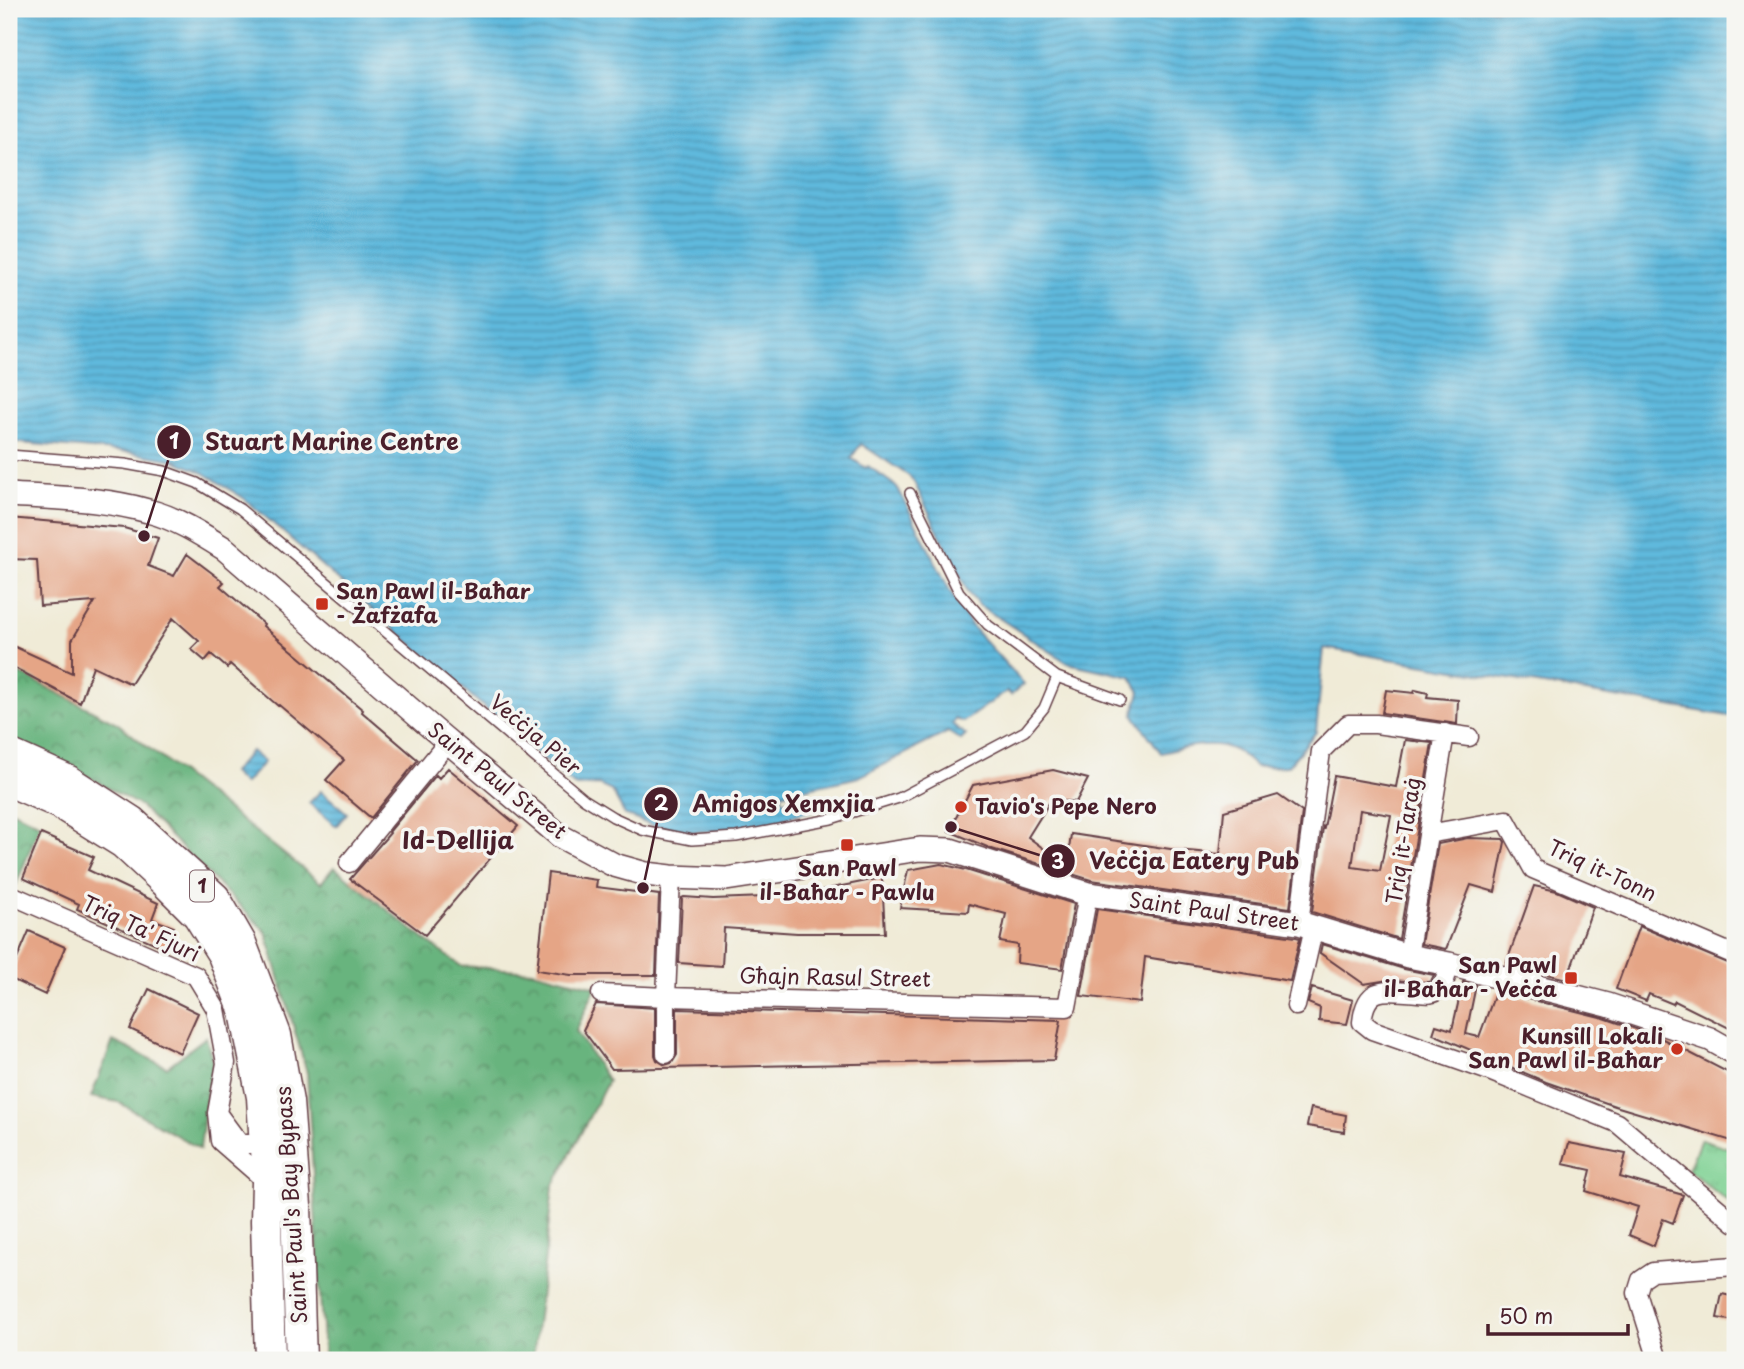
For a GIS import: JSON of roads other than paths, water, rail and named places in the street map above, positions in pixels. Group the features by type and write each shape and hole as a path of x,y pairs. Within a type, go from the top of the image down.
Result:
{"highway":[{"name":"Saint Paul's Bay Bypass","path":"9,754 69,781 131,821 215,898 241,943 276,1035 288,1102 296,1206 301,1360"},
{"name":"Saint Paul's Bay Bypass","path":"9,781 60,803 123,842 198,915 223,955 245,1012 262,1097 267,1182 270,1360"}],"street":[{"name":"Saint Paul Street","path":"9,495 104,502 149,511 191,528 225,550 560,835 614,865 646,874 726,879 920,849 950,850 1088,894 1306,925 1408,956 1608,1005 1710,1039 1735,1053"},
{"path":"1296,1006 1321,751 1348,724 1376,724 1469,737"},
{"name":"Triq it-Taraġ","path":"1408,956 1445,733"},
{"path":"349,863 448,742"},
{"name":"Triq it-Tonn","path":"1428,834 1506,820 1533,869 1735,955"},
{"path":"666,1054 671,877"},
{"name":"Triq Ta' Fjuri","path":"9,894 196,976 216,1009 226,1063 217,1113 220,1141 267,1182"},
{"name":"Għajn Rasul Street","path":"601,994 1067,1007 1088,894"},
{"path":"1449,964 1442,985 1430,994 1383,991 1371,996 1364,1007 1362,1022 1372,1030 1489,1071 1617,1123 1735,1223"},
{"path":"267,1182 280,1159 288,1102"},
{"path":"217,1113 240,1144 256,1144 264,1132"},
{"path":"1658,1360 1637,1293 1641,1280 1653,1272 1735,1266"}],"lane":[{"name":"Veċċja Pier","path":"9,455 125,464 164,471 197,483 240,509 584,799 613,817 642,830 692,840 736,837 831,819 898,798 1025,731 1044,708 1057,677"},
{"path":"910,493 959,592 988,625 1057,677 1120,700"}],"water":[{"path":"9,9 1735,9 1735,717 1324,648 1316,732 1288,766 1256,767 1237,751 1216,745 1161,753 1133,714 1140,692 1131,677 1068,663 979,605 969,594 914,482 861,444 851,458 866,468 868,466 899,490 951,593 973,628 1024,684 1011,695 1007,691 963,722 955,719 952,724 966,735 961,740 948,732 859,777 781,794 782,801 821,796 821,808 784,818 783,824 739,830 691,832 651,825 625,815 612,791 599,785 575,786 245,499 204,473 174,460 128,452 9,442"},
{"path":"251,751 264,762 244,784 232,773"},
{"path":"321,791 347,813 336,826 309,803"}],"place":[{"name":"Stuart Marine Centre","path":"144,536"},
{"name":"San Pawl il-Baħar - Żafżafa","path":"322,604"},
{"name":"Tavio's Pepe Nero","path":"961,807"},
{"name":"Veċċja Eatery Pub","path":"951,827"},
{"name":"San Pawl il-Baħar - Pawlu","path":"847,845"},
{"name":"Amigos Xemxjia","path":"643,888"},
{"name":"San Pawl il-Baħar - Veċċa","path":"1571,978"},
{"name":"Kunsill Lokali San Pawl il-Baħar","path":"1677,1049"}],"district":[{"name":"Id-Dellija","path":"458,841"}]}
